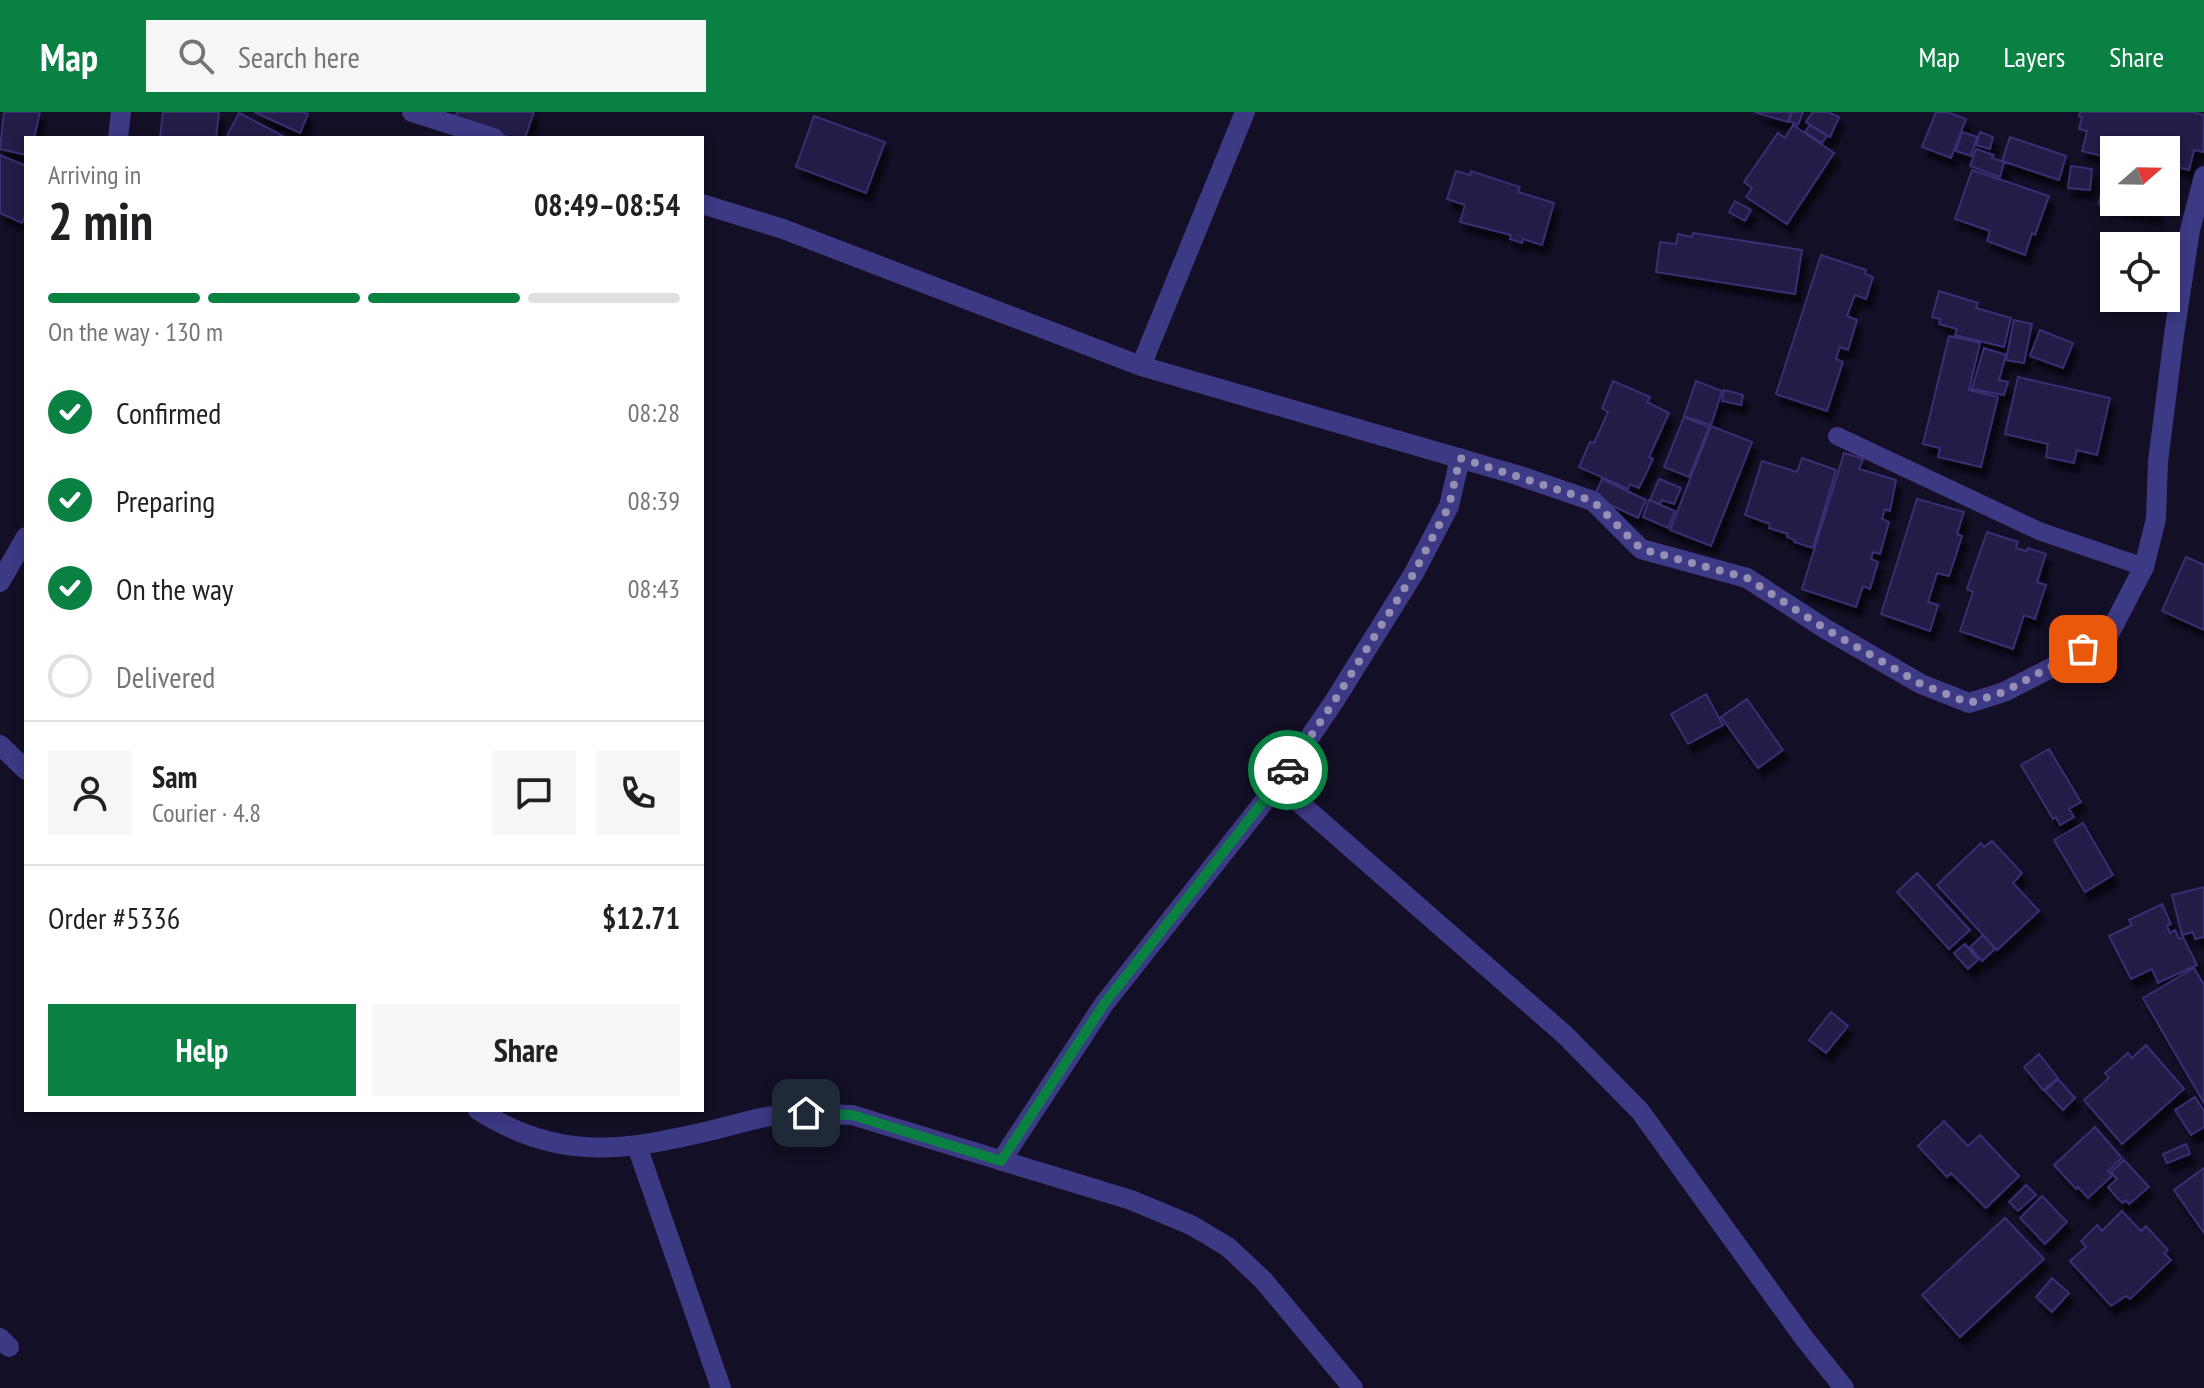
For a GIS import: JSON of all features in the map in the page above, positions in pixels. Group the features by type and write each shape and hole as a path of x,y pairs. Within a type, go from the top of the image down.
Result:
{"street":[{"path":"118,136 121,112"},
{"path":"412,112 488,136"},
{"path":"1141,366 1245,112"},
{"path":"704,205 783,229 1141,366 1460,458 1593,501 1641,549 1747,578 1824,628 1921,684 1969,703 2004,692 2109,634 2144,567 2156,519 2158,462 2190,230 2204,176"},
{"path":"1001,1161 1104,1004 1278,784 1335,700 1414,573 1449,506 1460,458"},
{"path":"0,582 24,540"},
{"path":"0,745 24,768"},
{"path":"1278,784 1565,1035 1640,1111 1804,1338 1844,1388"},
{"path":"481,1112 503,1126 549,1143 593,1149 637,1146 765,1117 806,1113 852,1115 1131,1200 1191,1225 1228,1247 1263,1280 1353,1388"},
{"path":"637,1146 721,1388"}],"lane":[{"path":"1837,436 2039,531 2144,567"}],"building":[{"path":"4,112 40,112 34,136 24,136 24,155 0,149"},
{"path":"163,112 219,112 216,136 160,136"},
{"path":"254,112 303,112 308,114 300,133"},
{"path":"457,112 534,112 526,136 505,136 455,117"},
{"path":"1754,112 1791,112 1788,122"},
{"path":"1792,112 1803,112 1798,125 1789,121"},
{"path":"1813,112 1828,112 1839,117 1830,137 1806,122"},
{"path":"1936,112 1947,112 1966,119 1951,158 1922,147"},
{"path":"2080,112 2193,112 2204,115 2203,152 2194,150 2189,170 2180,168 2180,136 2100,136 2100,156 2082,151 2087,131 2079,129 2082,117 2079,116"},
{"path":"239,113 283,136 227,136"},
{"path":"814,116 885,142 866,193 796,167"},
{"path":"1793,125 1834,153 1787,224 1746,197 1752,188 1744,182 1778,133 1785,138"},
{"path":"1810,125 1827,136 1822,143 1805,132"},
{"path":"1962,132 1977,137 1971,156 1956,151"},
{"path":"1980,132 1993,137 1990,149 1976,145"},
{"path":"2010,137 2066,156 2059,180 2002,161"},
{"path":"1976,149 2004,162 2000,177 1970,166"},
{"path":"0,155 24,165 24,218 22,223 0,213"},
{"path":"2071,166 2092,169 2090,190 2068,188"},
{"path":"1972,170 2049,196 2025,255 1987,241 1990,231 1955,219"},
{"path":"1456,171 1470,175 1471,171 1520,187 1518,192 1554,203 1542,245 1523,239 1522,243 1510,239 1511,235 1460,222 1465,205 1447,199"},
{"path":"1735,201 1751,210 1745,221 1729,212"},
{"path":"1693,233 1802,250 1795,294 1656,272 1660,242 1676,244 1678,234 1692,237"},
{"path":"1821,255 1866,270 1865,274 1873,277 1866,299 1855,295 1847,316 1857,320 1848,350 1840,347 1836,359 1843,362 1827,411 1776,394"},
{"path":"1939,291 1978,303 1976,308 2011,318 2004,347 1955,335 1957,329 1939,324 1940,319 1932,317"},
{"path":"2014,320 2032,324 2024,363 2006,360"},
{"path":"2040,330 2073,343 2063,368 2030,356"},
{"path":"1949,336 1980,343 1969,390 1998,397 1981,467 1938,457 1940,448 1923,444"},
{"path":"1984,348 2006,355 1999,380 2008,382 2004,395 1972,389"},
{"path":"2018,377 2110,398 2097,455 2077,450 2074,463 2046,457 2048,444 2005,434"},
{"path":"1613,381 1650,397 1647,402 1669,413 1639,488 1630,484 1628,489 1579,467 1608,412 1602,408"},
{"path":"1696,381 1722,391 1711,425 1684,416"},
{"path":"1724,390 1743,395 1741,405 1722,401"},
{"path":"1684,417 1709,427 1689,477 1664,467"},
{"path":"1711,426 1752,442 1711,546 1670,530"},
{"path":"1844,453 1863,459 1859,469 1896,480 1890,511 1885,509 1882,519 1889,522 1880,554 1873,552 1871,559 1878,562 1870,589 1863,586 1856,607 1802,589"},
{"path":"1802,458 1836,470 1813,548 1794,542 1787,537 1788,534 1769,528 1770,524 1745,515 1762,461 1797,472"},
{"path":"1602,479 1646,500 1638,518 1594,497"},
{"path":"1659,479 1681,488 1674,504 1650,500"},
{"path":"1917,499 1964,512 1957,534 1962,536 1949,576 1937,573 1928,602 1938,605 1930,631 1881,614"},
{"path":"1649,500 1675,511 1668,528 1643,517"},
{"path":"1987,532 2018,542 2016,548 2046,554 2037,582 2046,585 2035,619 2024,615 2013,649 1960,631 1973,592 1967,589"},
{"path":"2186,557 2204,565 2204,630 2162,611"},
{"path":"1706,694 1723,725 1688,744 1671,714"},
{"path":"1747,699 1783,750 1758,768 1721,717"},
{"path":"2049,749 2081,802 2069,809 2074,817 2060,825 2056,817 2053,819 2021,765"},
{"path":"2083,823 2113,875 2085,892 2054,840"},
{"path":"1992,841 2022,873 2013,883 2039,911 1997,950 1937,885 1981,843 1984,847"},
{"path":"1917,873 1970,930 1949,949 1897,892"},
{"path":"2204,887 2204,937 2195,939 2193,932 2182,935 2172,895"},
{"path":"2162,904 2171,924 2167,926 2170,933 2175,930 2179,939 2183,937 2197,965 2158,983 2152,969 2131,979 2109,936 2132,925 2129,920"},
{"path":"1983,935 1995,949 1982,961 1970,947"},
{"path":"1965,944 1978,960 1968,969 1954,953"},
{"path":"2194,968 2204,985 2204,1103 2143,998"},
{"path":"1831,1012 1848,1026 1826,1053 1809,1040"},
{"path":"2146,1045 2184,1089 2122,1144 2084,1100 2109,1078 2105,1073 2128,1053 2132,1058"},
{"path":"2039,1054 2058,1078 2043,1090 2024,1067"},
{"path":"2058,1079 2075,1098 2063,1110 2045,1091"},
{"path":"2195,1097 2204,1111 2204,1127 2191,1135 2175,1110"},
{"path":"1944,1121 1968,1146 1980,1135 2019,1176 1986,1208 1951,1173 1947,1177 1918,1146"},
{"path":"2095,1127 2122,1158 2108,1171 2112,1176 2088,1198 2054,1165"},
{"path":"2186,1144 2190,1154 2167,1163 2163,1154"},
{"path":"2124,1160 2149,1187 2129,1204 2126,1200 2123,1203 2119,1200 2108,1187 2117,1179 2111,1172"},
{"path":"2204,1168 2204,1233 2174,1190"},
{"path":"2026,1185 2036,1195 2018,1211 2009,1202"},
{"path":"2042,1196 2067,1222 2045,1244 2020,1218"},
{"path":"2122,1211 2141,1231 2146,1226 2168,1250 2164,1253 2171,1260 2130,1299 2126,1296 2111,1306 2070,1261 2086,1247 2081,1241 2097,1225 2102,1231"},
{"path":"2005,1218 2044,1259 1960,1337 1922,1295"},
{"path":"2052,1278 2069,1293 2052,1312 2036,1297"}],"way so far":[{"path":"1288,770 1414,573 1449,506 1460,458 1593,501 1641,549 1747,578 1824,628 1921,684 1969,703 2004,692 2083,649"}],"route":[{"path":"806,1113 852,1115 1001,1161 1104,1004 1288,770"}]}
